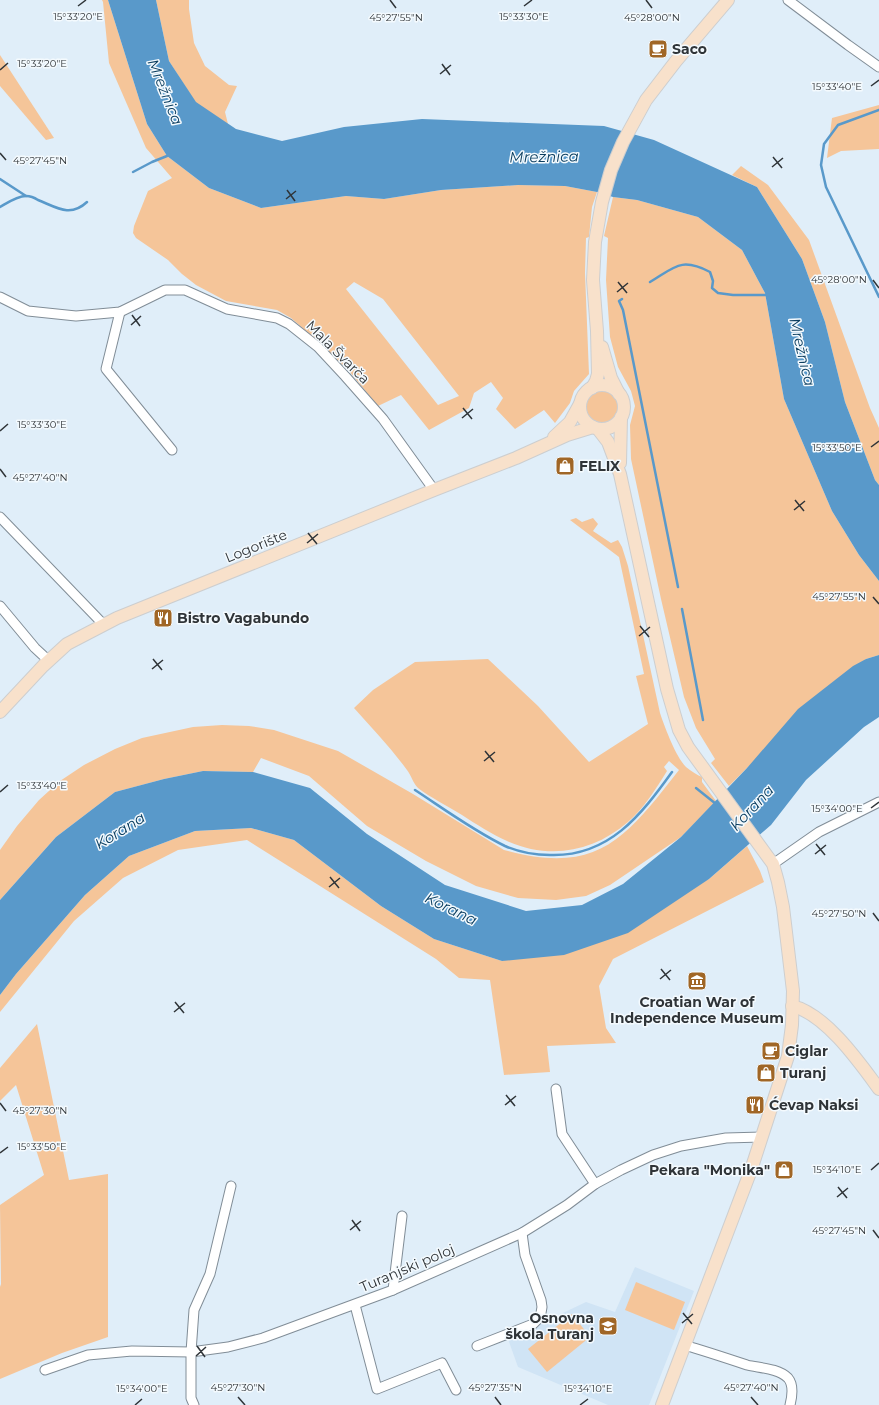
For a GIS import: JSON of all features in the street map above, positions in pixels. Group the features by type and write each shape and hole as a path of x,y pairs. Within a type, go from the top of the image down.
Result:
{"main road":[{"path":"592,388 598,374 597,331 593,280 594,242 600,208 606,186 620,149 634,120 657,83 728,0"},
{"path":"597,331 611,378 624,406 621,418 620,474"},
{"path":"620,395 610,387 604,386 592,388 586,392 582,398 580,411 587,423 595,428 608,442 620,474 647,601 674,715 683,740 773,864 783,907 793,991 792,1025 788,1056 751,1170 662,1405"},
{"name":"Logorište","path":"547,443 570,422 580,404"},
{"path":"595,428 605,429 611,427 621,418"},
{"name":"Logorište","path":"0,712 13,697 67,644 104,625 516,458 547,443 580,430 595,428"},
{"path":"792,1006 809,1012 839,1039 854,1055 879,1089"}],"street":[{"path":"788,0 848,46 879,67"},
{"name":"Mala Švarča","path":"0,297 28,311 76,316 120,312 165,290 185,290 227,309 277,318 289,324 318,347 384,420 434,490"},
{"path":"120,312 106,369 172,450"},
{"path":"0,517 104,625"},
{"path":"0,606 35,648 49,661"},
{"path":"773,864 819,832 879,802"},
{"path":"556,1089 562,1134 595,1184"},
{"name":"Turanjski poloj","path":"45,1370 88,1355 132,1351 191,1352 228,1347 263,1338 393,1290 522,1233 567,1206 595,1184 653,1155 681,1146 726,1138 762,1137"},
{"path":"194,1405 191,1398 191,1352 194,1310 210,1274 231,1186"},
{"path":"393,1290 402,1216"},
{"path":"477,1346 533,1324 541,1313 541,1300 525,1255 522,1233"},
{"path":"355,1305 377,1390 442,1363 456,1390"},
{"path":"684,1345 748,1365 775,1371 786,1376 791,1384 792,1391 790,1405"}],"shaded area":[{"path":"102,0 108,0 147,124 167,156 209,188 261,208 346,196 384,199 441,190 518,185 565,186 597,192 592,207 589,237 586,238 585,273 589,374 574,391 570,403 555,423 544,410 515,429 496,409 503,398 491,382 474,393 469,408 429,430 401,395 378,406 349,371 291,318 277,310 226,301 196,285 168,260 136,238 133,233 134,226 148,191 172,178 146,148 109,63","holes":["354,282 383,299 459,396 438,405 346,289"]},
{"path":"156,0 189,0 194,43 205,66 229,85 237,86 225,112 228,124 196,103 169,61"},
{"path":"0,55 54,138 46,140 0,86"},
{"path":"879,105 879,149 841,151 827,158 832,118"},
{"path":"741,166 768,185 809,240 870,408 879,428 879,485 875,480 845,402 825,322 802,259 757,187 732,175"},
{"path":"613,197 637,200 698,217 742,250 765,293 784,399 832,511 859,555 879,581 879,655 866,659 729,786 711,763 715,759 696,728 684,697 631,459 630,425 635,406 631,391 618,367 610,337 606,280 608,238 604,236"},
{"path":"602,390 614,395 619,407 614,419 602,424 590,419 585,407 590,395"},
{"path":"576,518 582,522 593,518 598,524 593,531 611,543 618,540 622,547 628,566 660,713 682,762 690,770 702,777 702,782 716,801 681,837 610,885 586,896 556,900 518,898 476,886 426,861 367,826 309,776 261,758 253,772 203,771 164,779 115,792 56,837 0,900 0,850 17,826 39,800 60,781 84,765 115,749 142,738 193,727 222,725 249,726 274,730 338,751 413,794 504,850 536,857 564,858 587,854 607,845 625,832 643,815 679,770 669,761 664,767 667,771 654,791 634,817 615,832 586,846 570,850 539,850 523,847 495,835 418,788 394,754 354,708 373,690 415,662 488,659 538,706 589,762 648,724 636,676 644,674 619,557 570,520"},
{"path":"251,828 294,840 381,906 434,939 502,961 709,879 747,846 764,882 613,959 599,986 606,1028 616,1043 547,1046 550,1072 504,1075 490,980 459,978 436,959 247,840 178,850 123,878 74,921 0,1012 0,995 16,974 85,895 129,856 195,831"},
{"path":"37,1024 69,1180 108,1174 108,1337 62,1353 0,1379 0,1205 44,1175 16,1085 0,1101 0,1068"},
{"name":"Osnovna škola Turanj","path":"635,1267 694,1291 649,1405 608,1405 518,1367 508,1339 586,1302 615,1312"},
{"path":"636,1282 685,1302 674,1330 625,1310"},
{"path":"572,1314 590,1337 547,1372 528,1349"}],"water":[{"name":"Mrežnica","path":"108,0 156,0 169,61 196,102 236,129 282,141 344,127 422,119 604,126 654,140 757,187 802,259 825,322 845,402 875,480 879,485 879,581 859,555 832,511 784,399 765,293 742,250 698,217 637,200 613,197 597,192 565,186 518,185 441,190 384,199 346,196 261,208 209,188 167,156 147,124"},
{"name":"Korana","path":"879,655 879,717 864,727 806,780 771,825 709,879 628,933 564,955 502,961 434,939 381,906 294,840 251,828 195,831 129,856 85,895 16,974 0,995 0,900 56,837 115,792 164,779 203,771 253,772 310,788 367,834 445,885 526,911 582,905 623,884 681,837 747,768 798,709 853,666 866,659"}],"waterway":[{"path":"879,110 838,125 824,144 821,165 826,187 879,297"},
{"path":"133,172 167,156"},
{"path":"0,179 26,196"},
{"path":"0,207 16,198 23,196 32,197 63,210 75,209 81,207 87,202"},
{"path":"650,282 672,268 692,265 710,272 713,281 712,288 718,293 733,295 769,295"},
{"path":"622,299 619,301 623,310 678,587"},
{"path":"682,609 703,720"},
{"path":"415,790 471,827 505,846 521,851 539,854 571,854 590,849 606,841 622,830 648,803 672,772"},
{"path":"696,788 716,804"}],"place":[{"name":"Saco","path":"658,49"},
{"name":"FELIX","path":"565,466"},
{"name":"Bistro Vagabundo","path":"163,618"},
{"name":"Croatian War of Independence Museum","path":"697,981"},
{"name":"Ciglar","path":"771,1051"},
{"name":"Turanj","path":"766,1073"},
{"name":"Ćevap Naksi","path":"755,1105"},
{"name":"Pekara \"Monika\"","path":"784,1170"},
{"name":"Osnovna škola Turanj","path":"608,1326"}]}
